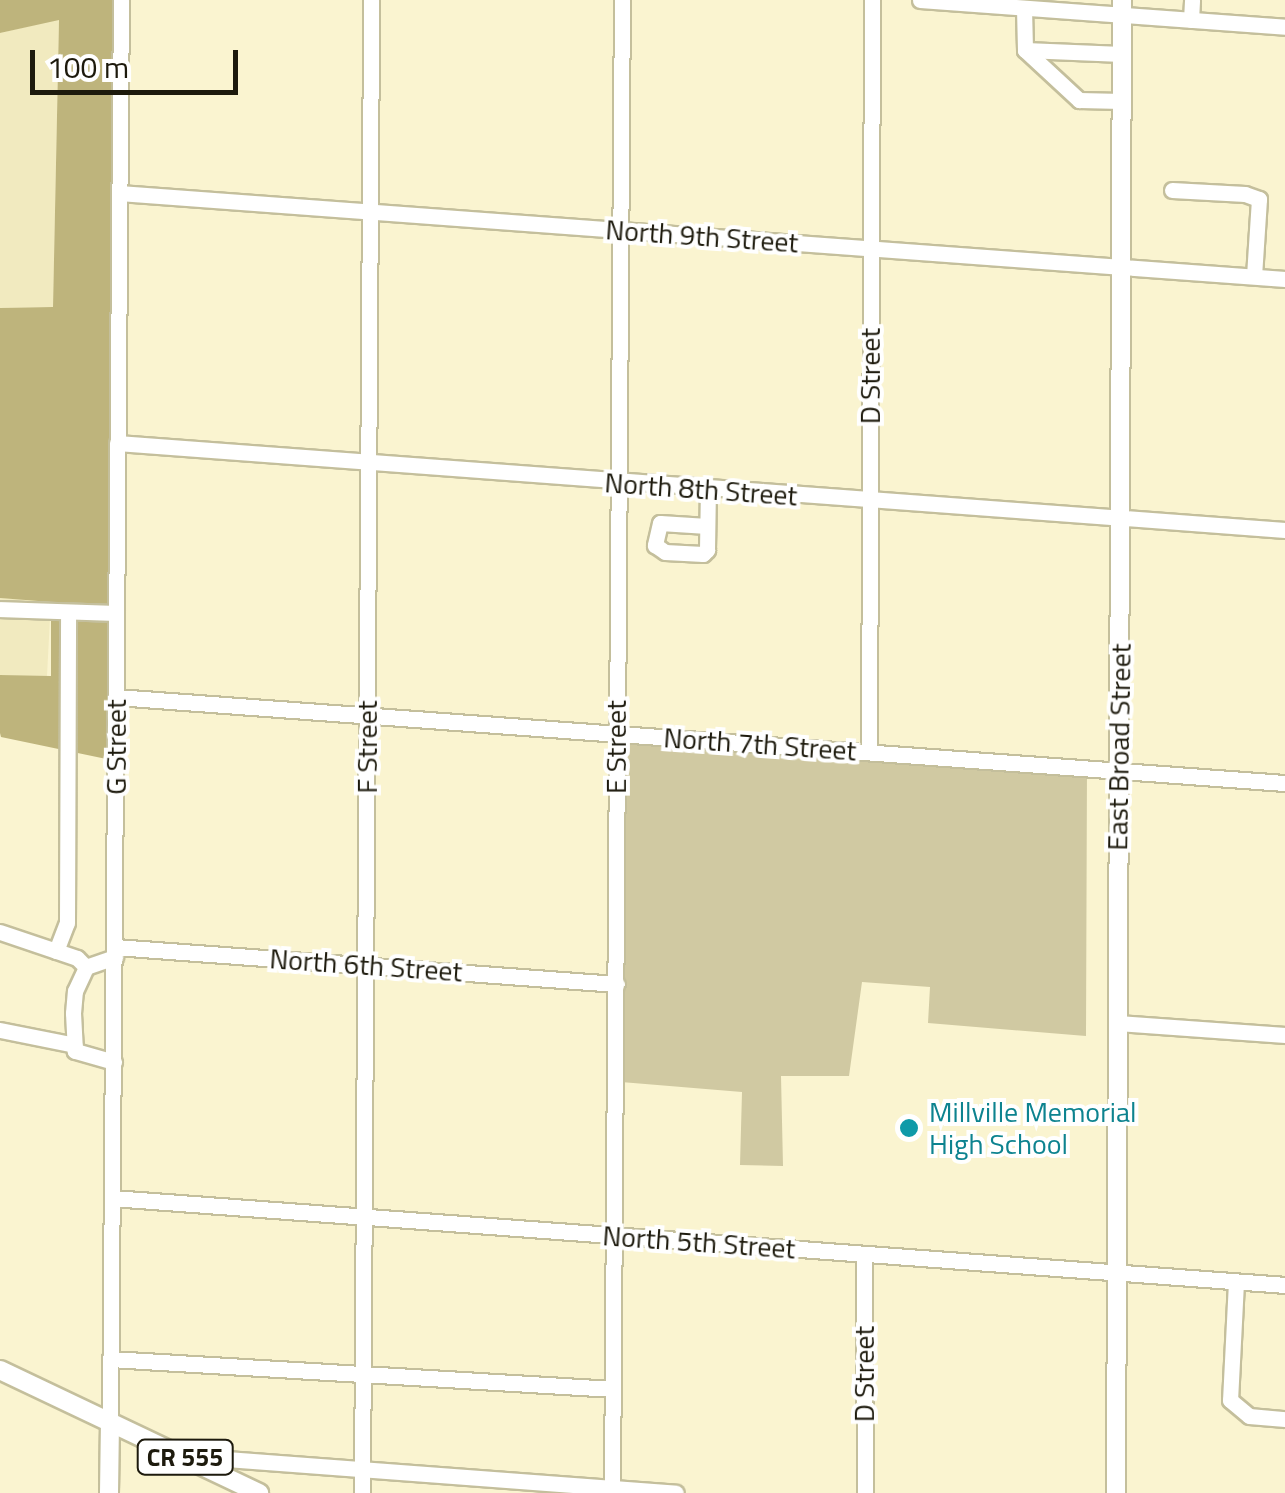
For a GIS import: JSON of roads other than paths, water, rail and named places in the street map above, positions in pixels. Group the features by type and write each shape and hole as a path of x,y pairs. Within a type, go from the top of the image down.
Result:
{"main road":[{"name":"East Broad Street","path":"1116,1493 1122,8"},
{"name":"CR 555","path":"0,1370 259,1493"},
{"name":"G Street","path":"109,1493 110,1422"}],"street":[{"name":"G Street","path":"110,1422 121,0"},
{"name":"F Street","path":"362,1493 371,0"},
{"name":"E Street","path":"612,1491 622,0"},
{"name":"D Street","path":"868,752 872,0"},
{"path":"920,0 1024,8 1122,8 1191,20 1285,27"},
{"path":"1191,20 1192,0"},
{"path":"1024,8 1025,50 1079,100 1122,102"},
{"path":"1025,50 1122,54"},
{"path":"1172,190 1259,199 1254,276"},
{"name":"North 9th Street","path":"119,193 1285,279"},
{"name":"North 8th Street","path":"117,443 1285,530"},
{"path":"707,526 708,489"},
{"path":"0,609 116,614"},
{"path":"56,950 67,923 68,612"},
{"name":"North 7th Street","path":"116,697 1285,783"},
{"path":"0,932 56,950 86,967"},
{"path":"114,1062 81,1054 74,1045 75,991 86,967 115,952"},
{"name":"North 6th Street","path":"115,952 617,984"},
{"path":"1118,1022 1285,1035"},
{"path":"0,1030 74,1045"},
{"name":"North 5th Street","path":"112,1198 1285,1286"},
{"name":"D Street","path":"864,1255 865,1493"},
{"path":"1236,1282 1230,1400 1249,1416 1285,1419"},
{"path":"110,1359 612,1390"},
{"path":"182,1456 676,1493"}],"place":[{"name":"Millville Memorial High School","path":"909,1128"}]}
